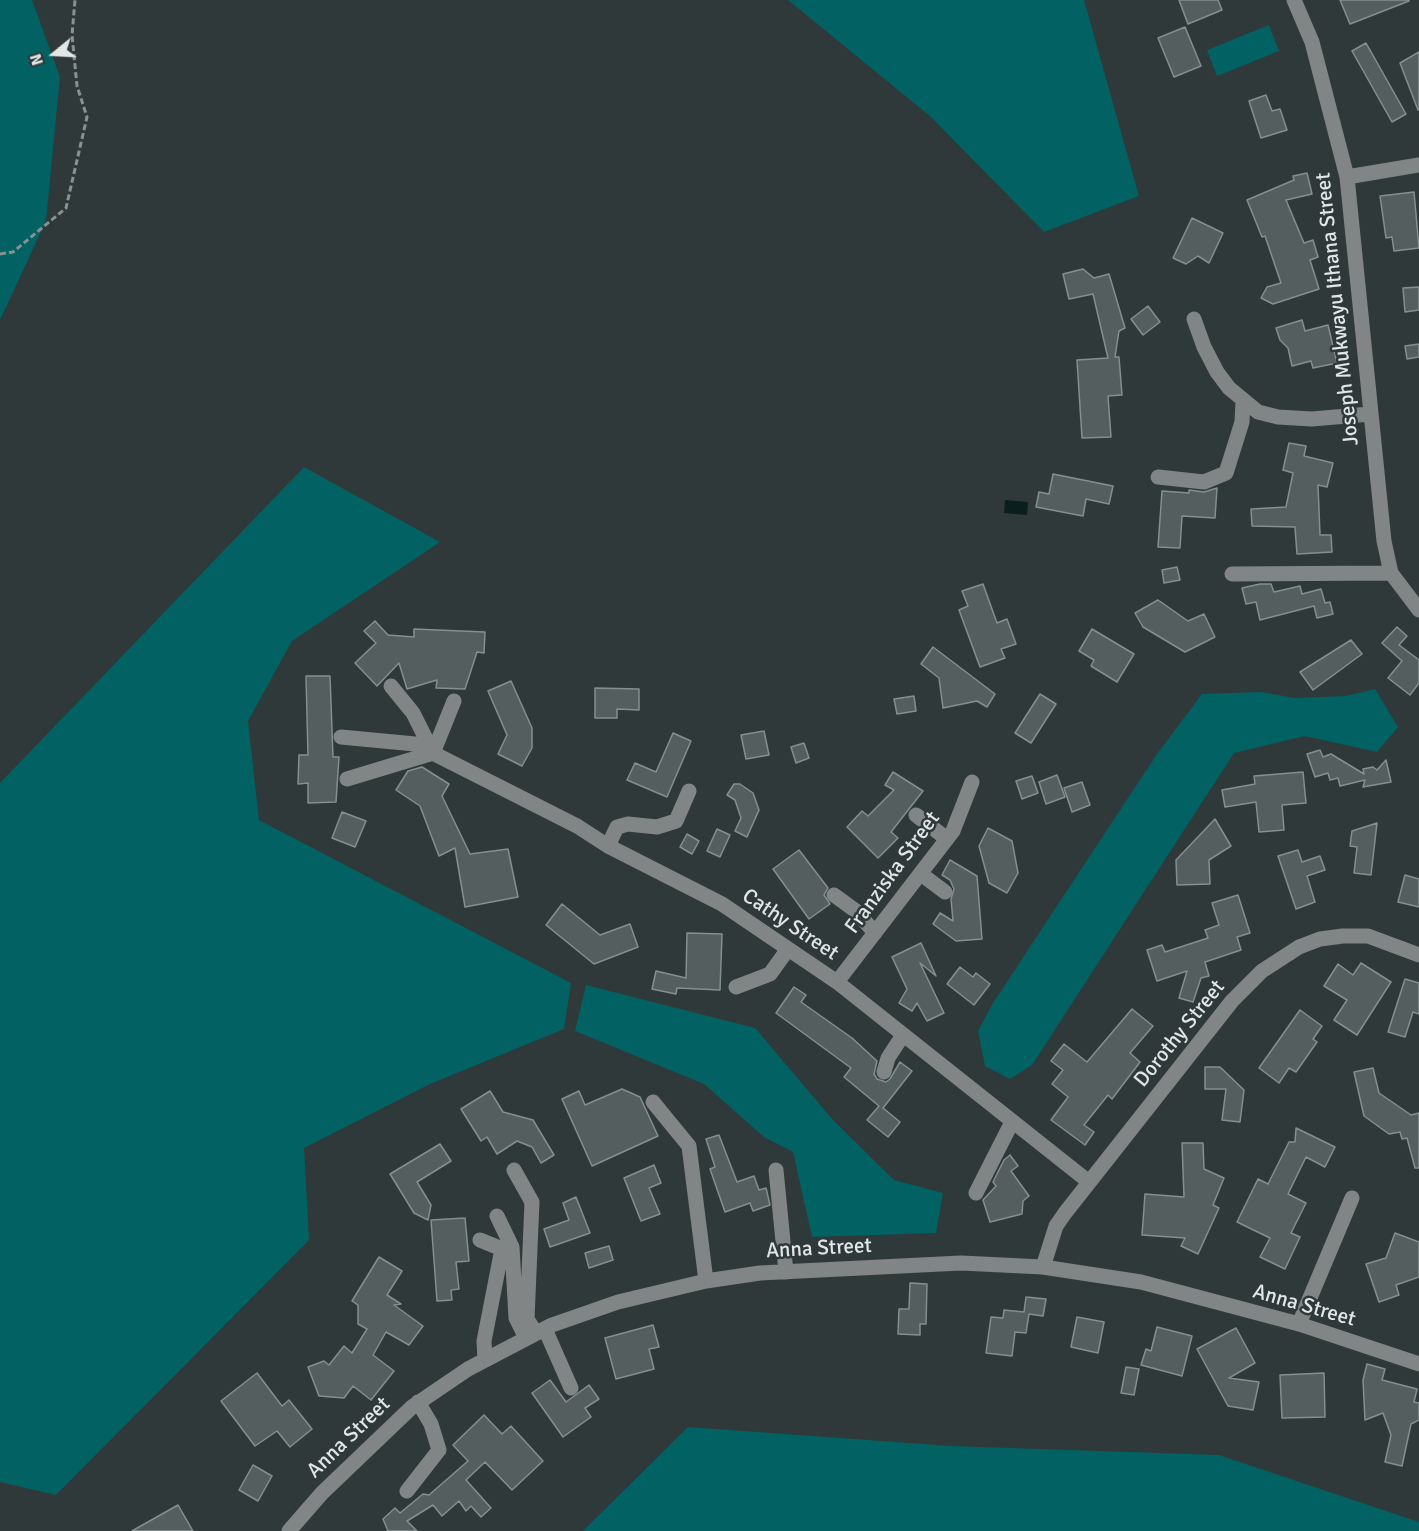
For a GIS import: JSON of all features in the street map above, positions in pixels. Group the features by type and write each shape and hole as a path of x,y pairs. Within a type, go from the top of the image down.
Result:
{"street":[{"name":"Joseph Mukwayu Ithana Street","path":"1294,0 1312,42 1347,177 1384,541 1392,573 1407,597 1419,610"},
{"path":"1347,177 1419,165"},
{"path":"1194,319 1204,347 1217,372 1243,402 1258,412 1278,417 1312,419 1370,414"},
{"path":"1158,477 1204,482 1226,473 1242,422 1243,402"},
{"path":"1232,574 1392,573"},
{"path":"391,686 413,713 433,753"},
{"path":"433,753 454,701"},
{"name":"Cathy Street","path":"341,737 415,744 577,826 608,846 722,904 837,982 1089,1182"},
{"path":"347,779 433,753"},
{"name":"Franziska Street","path":"837,982 953,831 972,782"},
{"path":"608,846 617,827 628,824 657,827 676,821 689,791"},
{"path":"916,815 947,839"},
{"path":"921,874 945,892"},
{"path":"834,895 856,911 875,933"},
{"name":"Dorothy Street","path":"1043,1267 1056,1226 1232,1001 1262,971 1282,956 1320,939 1343,936 1368,936 1419,955"},
{"path":"736,987 770,974 788,949"},
{"path":"884,1072 888,1058 903,1035"},
{"path":"653,1102 689,1146 706,1281"},
{"path":"975,1193 1012,1122"},
{"path":"514,1170 532,1202 527,1319 571,1388"},
{"path":"776,1170 786,1272"},
{"path":"1299,1324 1352,1198"},
{"path":"497,1216 512,1247 516,1318 536,1334"},
{"path":"480,1240 502,1249 484,1341 485,1360"},
{"name":"Anna Street","path":"290,1531 329,1485 418,1402 485,1360 536,1334 618,1302 706,1281 786,1272 961,1263 1043,1267 1142,1282 1299,1324 1419,1364"},
{"path":"406,1491 439,1450 431,1424 418,1402"}],"path":[{"path":"0,254 13,252 66,208 87,117 77,86 72,35 75,0"}],"shaded area":[{"path":"0,0 32,0 60,77 46,221 0,320"},
{"path":"788,0 1084,0 1139,196 1044,232 931,117"},
{"path":"1269,25 1279,51 1217,76 1207,50"},
{"path":"304,467 440,542 292,641 248,721 259,820 571,983 564,1029 430,1084 304,1148 309,1240 56,1495 0,1482 0,783"},
{"path":"1005,500 1028,502 1027,515 1004,513"},
{"path":"1375,689 1398,727 1377,752 1305,736 1234,753 1032,1065 1010,1079 985,1066 978,1031 993,1003 1157,754 1202,694 1261,692 1295,698 1346,696"},
{"path":"586,985 755,1028 833,1120 894,1180 943,1193 936,1233 812,1237 793,1152 764,1137 704,1084 575,1031"},
{"path":"688,1427 951,1446 1219,1455 1419,1522 1419,1531 583,1531"}],"building":[{"path":"1179,0 1218,0 1222,10 1188,24"},
{"path":"1340,0 1409,0 1409,1 1350,24"},
{"path":"1185,27 1201,66 1174,77 1158,38"},
{"path":"1366,43 1406,114 1392,122 1352,51"},
{"path":"1419,52 1419,110 1418,110 1400,63"},
{"path":"1266,95 1272,111 1280,109 1287,130 1261,138 1249,101"},
{"path":"1307,173 1312,194 1286,200 1304,243 1313,240 1318,257 1310,260 1319,289 1273,304 1261,298 1267,287 1281,283 1265,236 1262,237 1247,200 1294,180 1293,176"},
{"path":"1414,192 1419,248 1394,251 1392,237 1386,238 1380,196"},
{"path":"1192,218 1223,233 1209,263 1198,256 1186,264 1173,258"},
{"path":"1083,269 1094,278 1109,274 1125,328 1119,331 1115,357 1119,357 1122,395 1108,396 1111,437 1082,438 1077,360 1108,358 1093,294 1069,299 1063,274"},
{"path":"1419,287 1419,310 1405,312 1403,288"},
{"path":"1148,306 1160,322 1143,335 1131,319"},
{"path":"1302,320 1305,331 1328,325 1337,363 1313,368 1311,361 1292,366 1288,348 1280,340 1276,328"},
{"path":"1419,344 1419,357 1407,359 1405,346"},
{"path":"1289,443 1306,446 1304,456 1333,463 1327,487 1318,485 1320,535 1331,535 1332,552 1297,554 1295,527 1252,526 1251,509 1286,507 1293,473 1283,470"},
{"path":"1053,474 1113,486 1109,504 1086,499 1083,516 1036,507 1039,492 1049,494"},
{"path":"1217,488 1215,518 1182,516 1180,548 1158,547 1162,491 1189,493 1189,490 1204,492"},
{"path":"1177,567 1180,580 1164,583 1162,570"},
{"path":"983,584 997,623 1007,619 1016,644 1001,649 1005,658 980,667 959,610 968,606 962,591"},
{"path":"1271,584 1274,592 1300,586 1302,594 1321,589 1325,603 1330,602 1333,614 1317,618 1314,606 1260,620 1256,602 1246,604 1242,588"},
{"path":"1158,600 1188,621 1204,614 1215,637 1185,652 1143,627 1135,613"},
{"path":"375,621 388,635 414,637 414,629 485,632 484,653 477,652 465,689 436,688 437,680 407,689 399,663 377,686 355,663 376,643 364,631"},
{"path":"1397,627 1407,636 1399,645 1419,660 1419,683 1410,695 1388,678 1402,661 1382,643"},
{"path":"1092,629 1134,654 1117,682 1091,666 1094,660 1079,651"},
{"path":"1351,640 1362,654 1313,690 1300,672"},
{"path":"933,647 995,694 987,707 977,701 943,708 939,678 921,664"},
{"path":"306,676 330,676 333,757 339,757 336,802 308,803 308,783 298,784 299,755 308,755"},
{"path":"511,681 532,728 532,748 522,766 498,754 507,735 488,691"},
{"path":"595,688 639,689 639,710 617,709 617,718 595,718"},
{"path":"1040,694 1056,704 1031,743 1015,733"},
{"path":"914,696 916,711 897,714 894,699"},
{"path":"764,731 769,755 746,759 741,735"},
{"path":"673,733 691,741 667,797 627,780 635,763 656,772"},
{"path":"804,743 809,758 796,763 791,747"},
{"path":"1320,750 1323,757 1331,754 1364,774 1363,769 1373,767 1377,770 1386,760 1391,782 1363,787 1365,780 1340,786 1338,778 1330,780 1328,773 1315,777 1307,754"},
{"path":"422,767 449,784 442,796 470,854 508,849 518,897 465,907 455,848 439,856 420,806 396,790 408,771"},
{"path":"893,772 923,791 891,832 898,838 878,858 847,827 862,811 868,816 894,790 885,785"},
{"path":"1303,772 1306,803 1282,805 1284,830 1259,832 1256,802 1225,807 1222,790 1255,784 1254,776"},
{"path":"1057,775 1065,797 1046,804 1039,782"},
{"path":"1032,776 1038,793 1022,799 1016,781"},
{"path":"1082,782 1090,805 1072,812 1064,788"},
{"path":"734,784 740,784 753,793 759,810 747,837 735,831 741,818 735,800 727,795"},
{"path":"342,812 366,821 355,847 332,838"},
{"path":"1215,819 1231,846 1209,860 1210,884 1177,885 1176,860"},
{"path":"1377,823 1371,875 1354,873 1357,847 1350,846 1352,831"},
{"path":"988,828 1012,841 1018,873 1007,893 989,883 979,846"},
{"path":"717,829 730,835 720,857 707,851"},
{"path":"687,834 699,841 692,854 680,847"},
{"path":"799,850 828,888 824,895 830,904 809,919 773,869"},
{"path":"1298,850 1302,862 1320,856 1325,870 1307,876 1315,902 1296,909 1278,856"},
{"path":"950,860 977,876 982,939 956,941 933,924 940,913 953,921 951,899 954,889 950,880 942,875"},
{"path":"1405,875 1419,879 1419,907 1398,902"},
{"path":"1238,895 1250,933 1237,937 1241,950 1205,962 1209,976 1201,978 1193,1002 1179,998 1187,971 1157,981 1147,950 1162,945 1165,952 1208,938 1205,930 1219,925 1212,903"},
{"path":"562,904 600,935 630,924 638,947 594,964 546,925"},
{"path":"687,933 722,934 720,990 677,988 676,994 652,989 656,971 686,978"},
{"path":"921,943 936,976 920,963 944,1013 927,1021 917,1003 912,1011 899,1003 907,989 892,957"},
{"path":"1361,963 1391,982 1357,1035 1334,1020 1347,1000 1324,986 1338,964 1353,975"},
{"path":"960,967 973,977 976,973 990,984 974,1005 947,984"},
{"path":"1405,979 1419,983 1419,1014 1413,1012 1405,1037 1388,1032"},
{"path":"794,987 806,995 801,1002 852,1038 877,1061 874,1074 877,1079 886,1082 900,1062 912,1071 883,1108 900,1122 888,1137 867,1120 879,1106 844,1077 851,1068 776,1013"},
{"path":"1132,1009 1153,1026 1130,1053 1140,1062 1112,1099 1108,1095 1084,1125 1094,1132 1085,1145 1051,1120 1068,1097 1052,1084 1063,1070 1051,1061 1064,1044 1087,1062"},
{"path":"1300,1010 1322,1026 1313,1039 1317,1042 1296,1072 1289,1068 1279,1083 1259,1068"},
{"path":"1205,1067 1220,1067 1244,1090 1240,1122 1222,1120 1226,1089 1205,1089"},
{"path":"1373,1068 1379,1093 1411,1115 1419,1113 1419,1168 1415,1168 1407,1138 1402,1139 1400,1132 1389,1134 1364,1116 1354,1072"},
{"path":"622,1089 640,1097 658,1136 592,1166 562,1099 579,1091 585,1105"},
{"path":"490,1091 503,1112 533,1120 554,1155 541,1163 532,1147 517,1141 497,1154 487,1137 481,1141 461,1109"},
{"path":"1296,1128 1335,1147 1325,1167 1306,1157 1288,1194 1306,1203 1291,1233 1300,1237 1285,1269 1260,1257 1270,1238 1237,1222 1258,1179 1268,1184 1289,1142 1295,1142"},
{"path":"719,1135 737,1182 754,1176 759,1190 766,1188 770,1205 753,1211 750,1203 725,1212 710,1169 715,1167 706,1139"},
{"path":"1182,1143 1203,1143 1204,1169 1224,1178 1213,1205 1219,1208 1198,1254 1181,1246 1185,1238 1142,1235 1145,1194 1184,1197"},
{"path":"440,1144 451,1161 417,1182 431,1205 428,1220 414,1213 390,1174"},
{"path":"1010,1155 1018,1166 1011,1171 1029,1196 1023,1201 1022,1214 990,1222 983,1200 996,1186 993,1182 1004,1160"},
{"path":"654,1165 661,1183 649,1188 660,1214 641,1221 624,1178"},
{"path":"576,1197 590,1233 550,1247 544,1229 569,1220 563,1203"},
{"path":"465,1218 469,1261 456,1262 459,1289 451,1290 452,1300 437,1301 431,1220"},
{"path":"1395,1233 1419,1242 1419,1277 1396,1285 1399,1295 1379,1302 1366,1264 1386,1258"},
{"path":"609,1246 613,1260 589,1268 585,1253"},
{"path":"379,1257 402,1271 387,1295 401,1304 394,1305 423,1326 409,1345 386,1332 373,1355 394,1371 371,1400 353,1386 344,1398 319,1396 308,1367 324,1361 329,1365 344,1346 352,1353 367,1329 358,1324 358,1305 352,1301"},
{"path":"910,1283 927,1284 926,1324 920,1324 920,1335 898,1334 899,1309 909,1309"},
{"path":"1026,1297 1046,1299 1043,1316 1029,1314 1026,1333 1015,1332 1012,1356 986,1353 991,1317 1003,1318 1004,1310 1024,1312"},
{"path":"1077,1317 1104,1322 1098,1353 1071,1347"},
{"path":"653,1325 659,1347 649,1349 654,1369 616,1379 605,1338"},
{"path":"1157,1327 1192,1336 1182,1376 1141,1365 1146,1349 1151,1351"},
{"path":"1236,1328 1255,1363 1229,1378 1259,1382 1253,1410 1228,1406 1197,1349"},
{"path":"1367,1364 1385,1369 1382,1380 1417,1389 1414,1402 1419,1403 1419,1420 1411,1424 1402,1466 1385,1462 1391,1435 1383,1413 1365,1420 1363,1380"},
{"path":"1126,1367 1139,1369 1134,1395 1121,1393"},
{"path":"257,1373 282,1406 289,1400 312,1429 290,1447 277,1431 255,1446 221,1401"},
{"path":"1324,1373 1325,1417 1282,1418 1280,1375"},
{"path":"550,1380 566,1402 589,1385 599,1399 585,1408 591,1417 563,1437 532,1393"},
{"path":"484,1415 502,1434 511,1426 543,1461 512,1490 485,1462 466,1480 491,1508 481,1517 471,1506 466,1511 459,1501 442,1516 433,1505 407,1521 417,1531 388,1531 383,1519 395,1508 400,1513 423,1494 429,1495 468,1461 453,1445"},
{"path":"253,1465 272,1476 258,1501 239,1490"},
{"path":"178,1505 193,1531 132,1531"}]}
